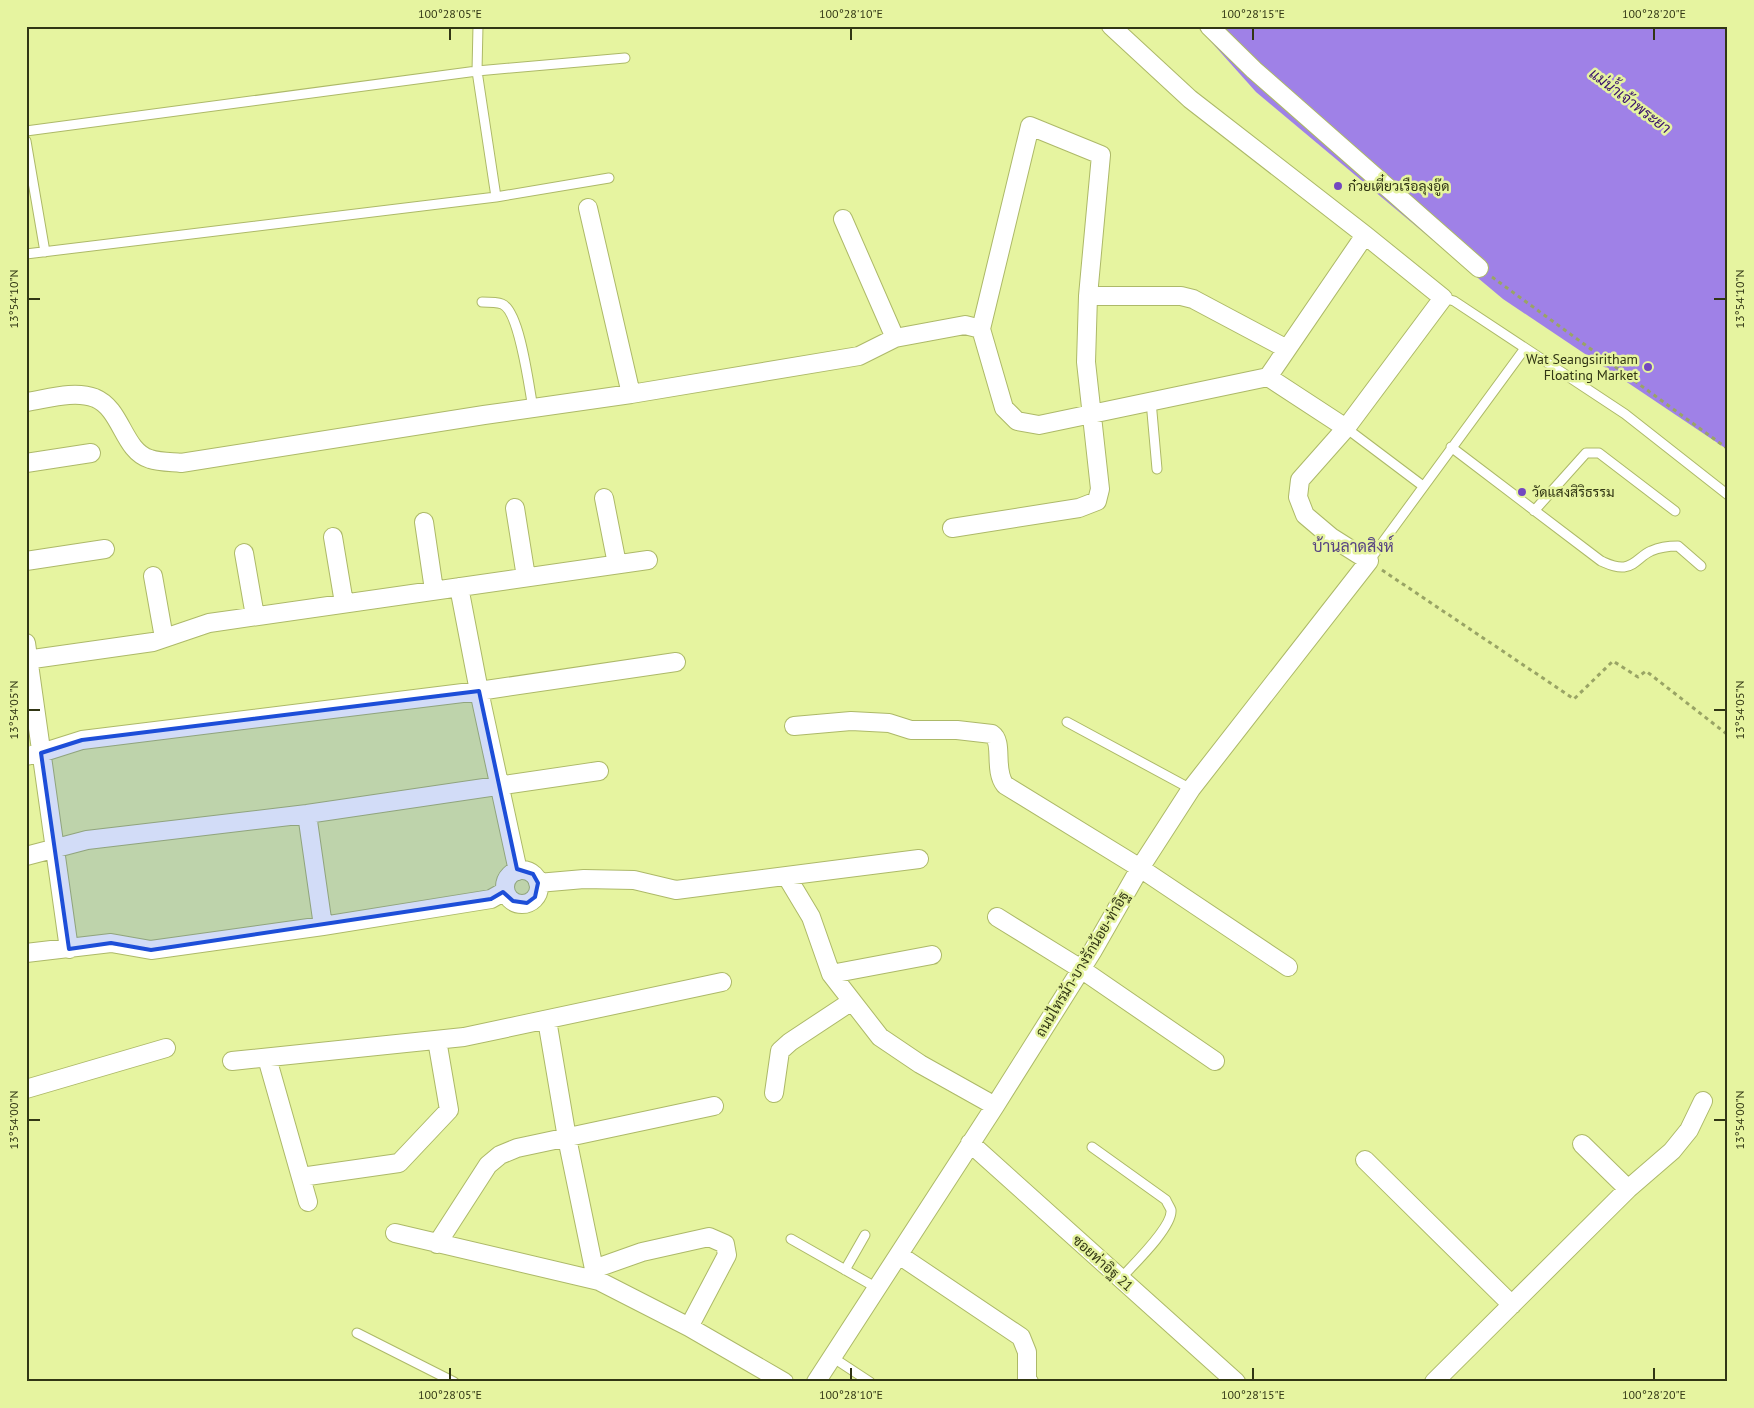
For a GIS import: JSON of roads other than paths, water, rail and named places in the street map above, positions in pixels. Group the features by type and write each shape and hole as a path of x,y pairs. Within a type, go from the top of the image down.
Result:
{"street":[{"path":"1111,26 1190,99 1444,298 1346,428 1300,480 1298,497 1305,515 1331,537 1369,561"},
{"path":"1208,26 1261,77 1479,268"},
{"path":"952,528 1079,508 1097,501 1100,489 1091,414 1086,362 1088,296 1101,155 1030,126 981,329 1004,408 1016,421 1039,425 1091,414 1152,401 1268,377 1365,235"},
{"path":"588,208 631,394"},
{"path":"843,219 895,338"},
{"path":"1088,296 1181,296 1193,299 1287,349"},
{"path":"26,402 73,395 94,398 109,406 137,452 149,459 181,463 631,394 859,356 895,338 965,326 981,329"},
{"path":"1268,377 1346,428"},
{"path":"26,463 91,454"},
{"path":"604,498 617,564"},
{"path":"515,508 526,577"},
{"path":"424,522 434,590"},
{"path":"332,537 344,603"},
{"path":"26,560 105,549"},
{"path":"244,553 255,616"},
{"path":"69,949 54,848 34,755 27,654 153,642 210,623 648,560"},
{"name":"ถนนไทรม้า-บางรักน้อย-ท่าอิฐ","path":"816,1382 995,1106 1081,969 1140,868 1191,789 1369,561"},
{"path":"153,576 164,638"},
{"path":"459,586 479,691 518,871"},
{"path":"34,755 82,740 479,691 676,662"},
{"path":"794,726 851,720 889,723 910,730 957,730 992,734 996,736 998,741 999,774 1005,785 1140,868 1288,967"},
{"path":"26,856 87,840 307,814 599,771"},
{"path":"307,814 323,926"},
{"path":"538,883 584,879 634,880 676,890 919,860"},
{"path":"26,953 111,944 151,950 323,926 491,898 505,890 508,878 512,873 518,871 528,871 536,878 539,888 535,897 522,904 512,901 505,890"},
{"path":"787,877 812,917 831,974 880,1037 920,1064 995,1106"},
{"path":"997,917 1081,969 1215,1060"},
{"path":"831,974 932,955"},
{"path":"232,1062 464,1037 722,982"},
{"path":"774,1093 780,1051 790,1042 852,1001"},
{"path":"547,1020 567,1138 597,1275"},
{"path":"301,1177 399,1163 449,1110 437,1040"},
{"path":"26,1089 166,1048"},
{"path":"267,1058 308,1202"},
{"path":"1434,1382 1628,1189 1672,1151 1689,1130 1703,1101"},
{"path":"436,1244 488,1165 500,1155 517,1148 714,1106"},
{"name":"ซอยท่าอิฐ 21","path":"970,1143 1236,1382"},
{"path":"1582,1144 1628,1189"},
{"path":"1365,1160 1512,1305"},
{"path":"395,1233 436,1244 597,1275 784,1382"},
{"path":"597,1275 642,1252 709,1237 724,1244 727,1255 689,1327"},
{"path":"899,1254 1021,1337 1027,1352 1027,1379 1029,1382"}],"lane":[{"path":"478,26 477,72 496,196"},
{"path":"26,131 477,72 625,58"},
{"path":"26,141 45,252"},
{"path":"26,254 496,196 609,178"},
{"path":"1444,298 1454,301 1625,414 1728,495"},
{"path":"482,302 502,304 512,312 517,326 533,408"},
{"path":"1369,561 1451,447 1523,352"},
{"path":"1152,401 1157,470"},
{"path":"1346,428 1423,486"},
{"path":"1451,447 1601,561 1615,567 1631,566 1650,551 1666,546 1678,546 1701,566"},
{"path":"1534,511 1586,453 1599,453 1675,511"},
{"path":"1067,722 1191,789"},
{"path":"1092,1147 1166,1200 1171,1211 1168,1221 1154,1244 1120,1278"},
{"path":"845,1270 865,1235"},
{"path":"791,1239 877,1288"},
{"path":"357,1333 454,1382"},
{"path":"832,1357 870,1382"}],"water":[{"name":"แม่น้ำเจ้าพระยา","path":"1197,26 1728,26 1728,450 1503,299 1256,92"}],"place":[{"name":"ก๋วยเตี๋ยวเรือลุงอู๊ด","path":"1338,186"},
{"name":"Wat Seangsiritham Floating Market","path":"1648,367"},
{"name":"วัดแสงสิริธรรม","path":"1522,492"}],"district":[{"name":"บ้านลาดสิงห์","path":"1353,546"}]}
